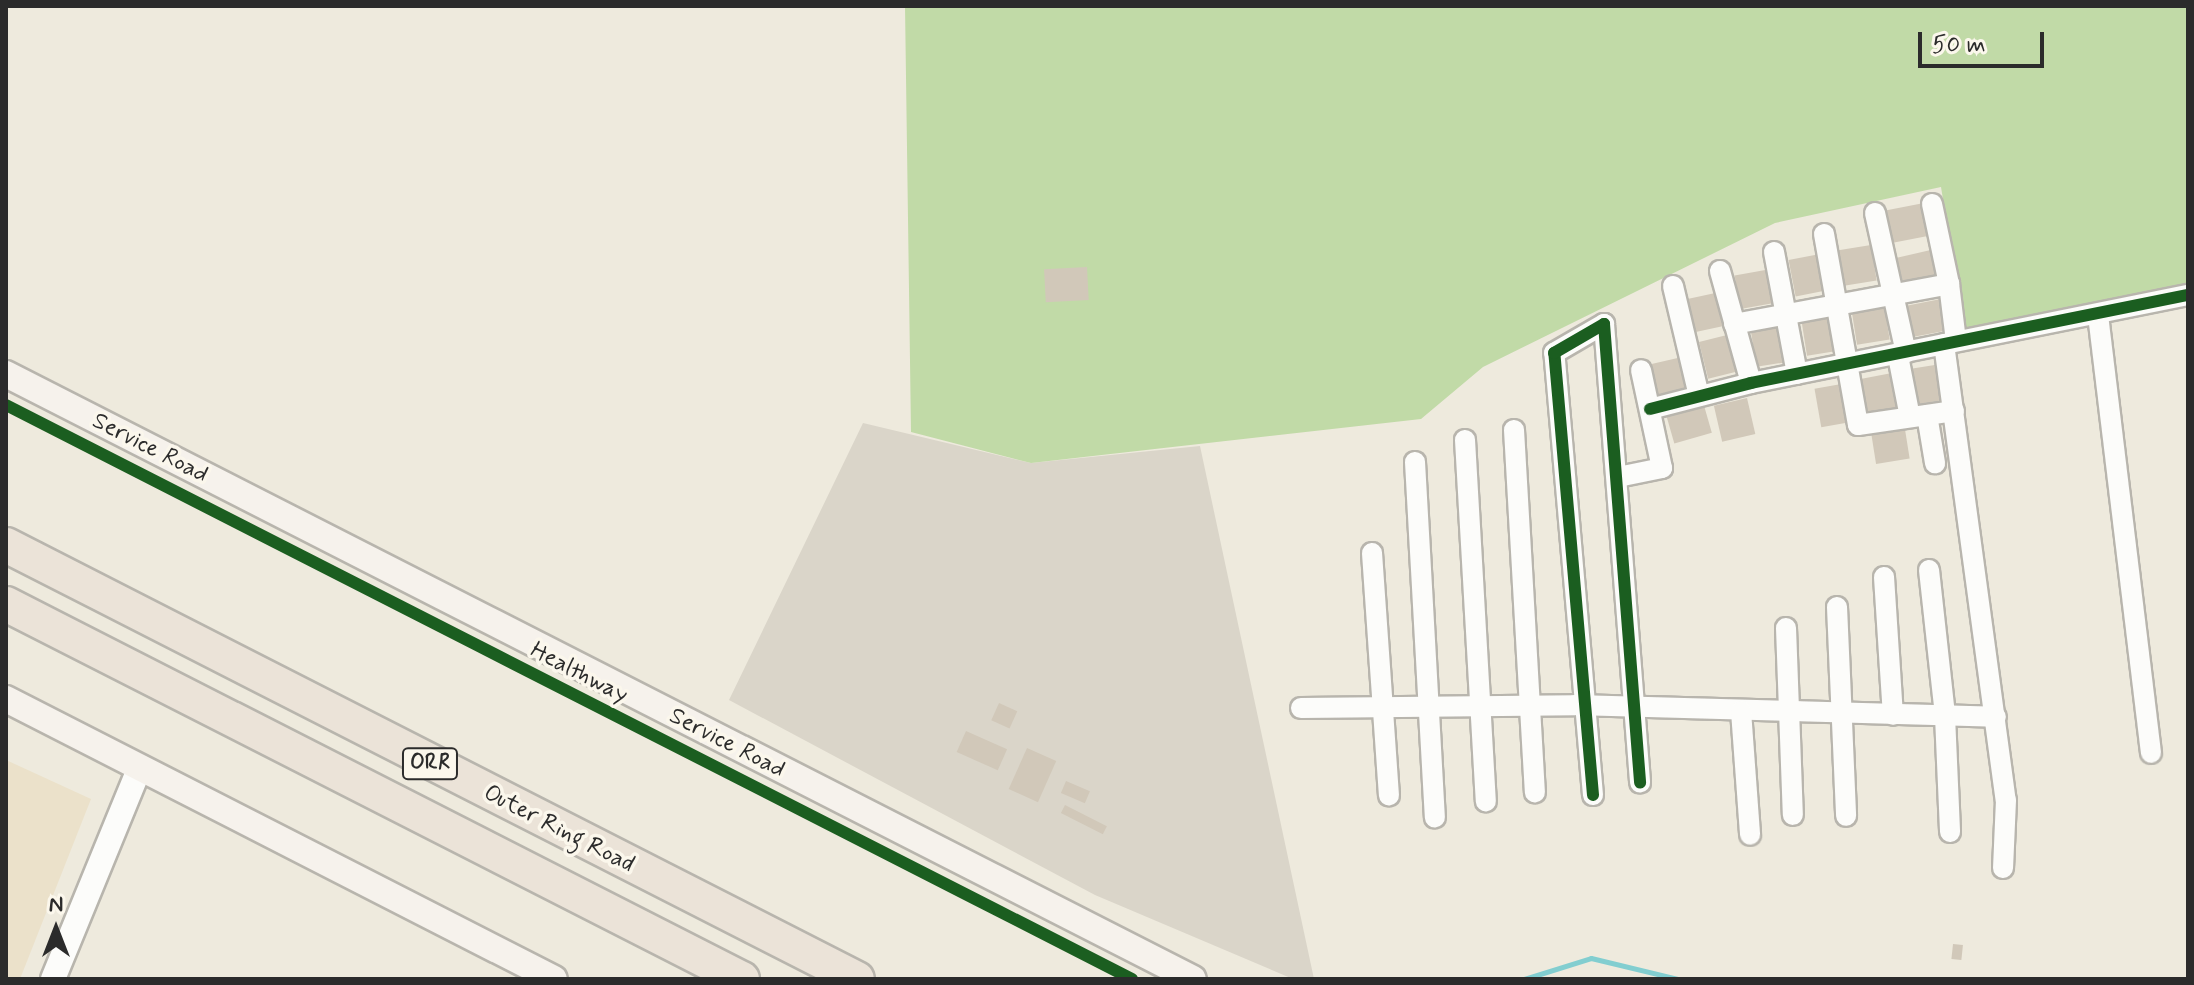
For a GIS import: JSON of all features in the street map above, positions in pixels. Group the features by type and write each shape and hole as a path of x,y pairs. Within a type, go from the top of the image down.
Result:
{"highway":[{"name":"Outer Ring Road","path":"6,545 857,979"},
{"name":"ORR","path":"6,604 742,979"}],"main road":[{"name":"Service Road","path":"6,374 1193,979"},
{"path":"6,699 554,979"}],"street":[{"path":"1932,204 1949,284 1954,411 2006,800 2003,868"},
{"path":"1875,213 1902,354 1918,416 1935,463"},
{"path":"1824,234 1839,301 1858,425 1954,411"},
{"path":"1774,252 1797,374"},
{"path":"1720,271 1751,383"},
{"path":"1734,324 1839,301 1949,284"},
{"path":"1673,286 1699,396"},
{"path":"1650,409 1751,383 2188,295"},
{"path":"2098,315 2151,753"},
{"path":"1593,795 1589,706 1554,353 1604,324 1640,783"},
{"path":"1618,477 1662,468 1641,370"},
{"path":"1514,430 1533,706 1535,792"},
{"path":"1465,440 1483,706 1486,801"},
{"path":"1415,462 1435,817"},
{"path":"1372,553 1386,707 1389,795"},
{"path":"1929,570 1945,716 1950,832"},
{"path":"1884,577 1893,715"},
{"path":"1837,607 1846,816"},
{"path":"1786,628 1793,815"},
{"path":"1301,708 1589,706 1996,717"},
{"path":"1741,711 1750,835"},
{"path":"53,979 139,769"}],"shaded area":[{"path":"863,423 1031,463 1200,446 1314,979 1293,979 1095,895 729,700"},
{"path":"6,760 91,799 20,979 6,979"}],"green space":[{"path":"905,6 2188,6 2188,284 1964,329 1941,187 1775,223 1483,367 1421,419 1031,463 911,432"}],"building":[{"path":"1924,203 1930,235 1893,243 1887,210"},
{"path":"1871,245 1877,281 1844,286 1838,250"},
{"path":"1935,249 1942,280 1904,289 1897,258"},
{"path":"1820,254 1827,290 1796,296 1789,260"},
{"path":"1087,267 1089,300 1046,302 1044,269"},
{"path":"1771,269 1777,302 1740,309 1735,275"},
{"path":"1720,292 1727,325 1690,333 1683,300"},
{"path":"1946,298 1952,329 1914,337 1908,305"},
{"path":"1884,304 1890,340 1857,345 1851,309"},
{"path":"1834,315 1840,351 1807,356 1801,320"},
{"path":"1784,323 1790,362 1757,367 1750,328"},
{"path":"1731,334 1740,371 1708,379 1699,342"},
{"path":"1682,357 1689,387 1651,396 1644,366"},
{"path":"1941,364 1947,400 1915,405 1909,369"},
{"path":"1892,373 1899,410 1868,416 1861,379"},
{"path":"1847,383 1854,421 1821,427 1815,389"},
{"path":"1747,398 1755,434 1722,442 1714,406"},
{"path":"1703,402 1712,433 1674,444 1666,413"},
{"path":"1904,423 1910,459 1876,464 1870,428"},
{"path":"999,703 1017,711 1010,728 991,720"},
{"path":"966,731 1007,749 998,770 957,752"},
{"path":"1027,748 1056,761 1038,802 1009,789"},
{"path":"1066,781 1090,791 1085,803 1061,793"},
{"path":"1065,805 1107,826 1103,834 1061,813"},
{"path":"1953,944 1963,945 1961,960 1951,959"}],"waterway":[{"path":"1524,979 1591,958 1678,979"}],"cycle path":[{"path":"1650,409 1751,383 2188,295"},
{"path":"1593,795 1554,353 1604,324 1640,783"},
{"name":"Healthway","path":"6,405 1132,979"}]}
